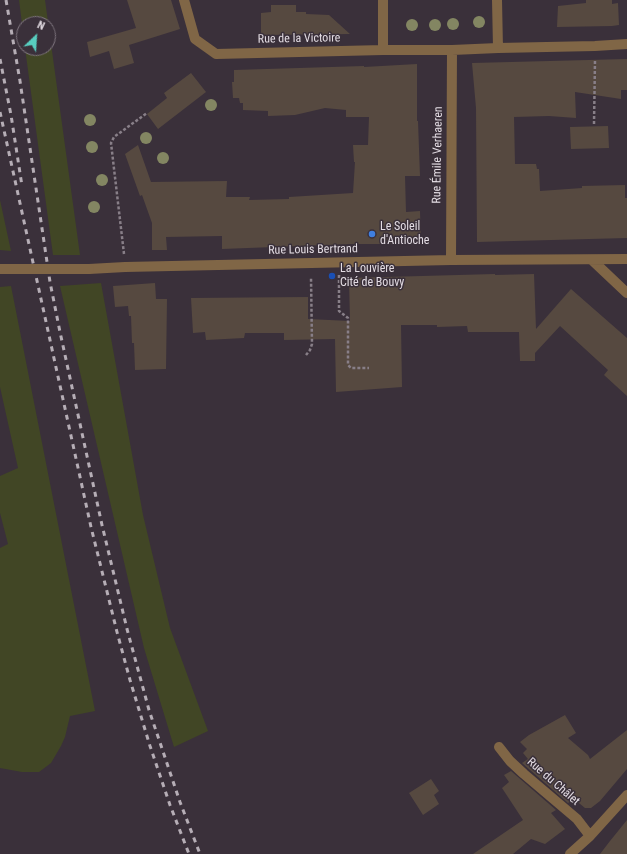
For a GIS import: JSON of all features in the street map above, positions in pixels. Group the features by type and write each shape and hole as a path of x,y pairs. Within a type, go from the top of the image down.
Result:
{"street":[{"name":"Rue de la Victoire","path":"184,0 195,39 216,54 498,48"},
{"path":"383,0 383,50"},
{"path":"497,0 498,48 627,44"},
{"name":"Rue Émile Verhaeren","path":"450,260 452,50"},
{"name":"Rue Louis Bertrand","path":"0,269 89,269 450,260 627,259"},
{"path":"592,260 627,293"},
{"name":"Rue du Châlet","path":"499,748 524,774 577,819 590,836"},
{"path":"570,854 626,799"}],"path":[{"path":"594,124 595,46"},
{"path":"125,267 111,143 114,137 147,113"},
{"path":"339,263 339,310 348,318 348,365 351,368 369,368"},
{"path":"306,355 312,344 311,264"}],"green space":[{"path":"19,0 45,0 47,16 21,16"},
{"path":"26,56 53,56 80,255 53,255"},
{"path":"0,200 11,251 0,250"},
{"path":"101,283 143,515 170,628 208,731 174,747 144,648 60,286"},
{"path":"11,286 95,711 70,716 65,737 61,746 51,763 39,772 22,772 0,768 0,548 8,544 0,513 0,476 18,468 0,387 0,287"}],"building":[{"path":"127,0 171,0 180,29 129,45 134,63 114,69 109,51 90,57 87,42 136,28"},
{"path":"586,0 612,0 612,4 618,3 619,25 557,27 558,6 586,3"},
{"path":"271,5 296,5 296,12 329,15 350,34 261,35 261,13 271,12"},
{"path":"627,59 627,90 621,90 621,99 575,92 576,118 549,116 514,117 515,164 536,164 537,169 539,169 540,191 582,188 582,186 625,185 625,198 627,198 627,238 477,242 476,108 472,63"},
{"path":"417,64 417,121 420,176 405,176 406,212 420,211 421,244 352,244 222,249 222,236 166,237 167,250 152,250 152,223 142,195 140,196 125,154 138,145 151,182 227,181 226,197 250,197 249,200 289,199 289,197 353,193 355,162 353,145 368,145 369,117 346,117 346,110 325,108 295,115 268,116 268,111 243,110 243,103 240,103 239,98 233,98 232,82 234,82 234,70 364,67"},
{"path":"191,73 206,92 158,129 147,114 167,98 164,93"},
{"path":"608,126 609,148 571,149 570,127"},
{"path":"534,274 536,329 571,289 627,338 627,396 604,375 608,370 560,326 535,353 535,361 520,361 519,332 468,332 467,326 437,327 437,325 401,325 402,387 336,392 335,339 284,340 284,333 245,333 244,338 206,340 205,332 193,333 191,298 308,297 308,319 350,321 349,278"},
{"path":"155,283 156,299 167,299 166,369 135,370 131,316 129,316 128,306 115,307 113,286"},
{"path":"565,715 576,733 568,738 588,755 590,759 627,730 627,769 600,801 591,808 585,808 574,799 568,803 522,763 528,759 523,753 527,749 520,742 529,735"},
{"path":"511,771 556,810 551,813 565,829 545,844 531,839 513,854 473,854 523,820 502,788 509,782 504,775"},
{"path":"431,779 439,791 434,795 439,804 423,815 409,793"},
{"path":"627,820 627,854 600,854 610,841"}],"railway":[{"path":"6,0 20,81 50,282 102,525 127,629 149,710 180,802 200,854"},
{"path":"0,59 11,115 22,186"},
{"path":"0,112 91,527 117,632 150,746 170,805 189,854"}],"place":[{"name":"Le Soleil d'Antioche","path":"372,234"},
{"name":"La Louvière Cité de Bouvy","path":"332,276"}]}
